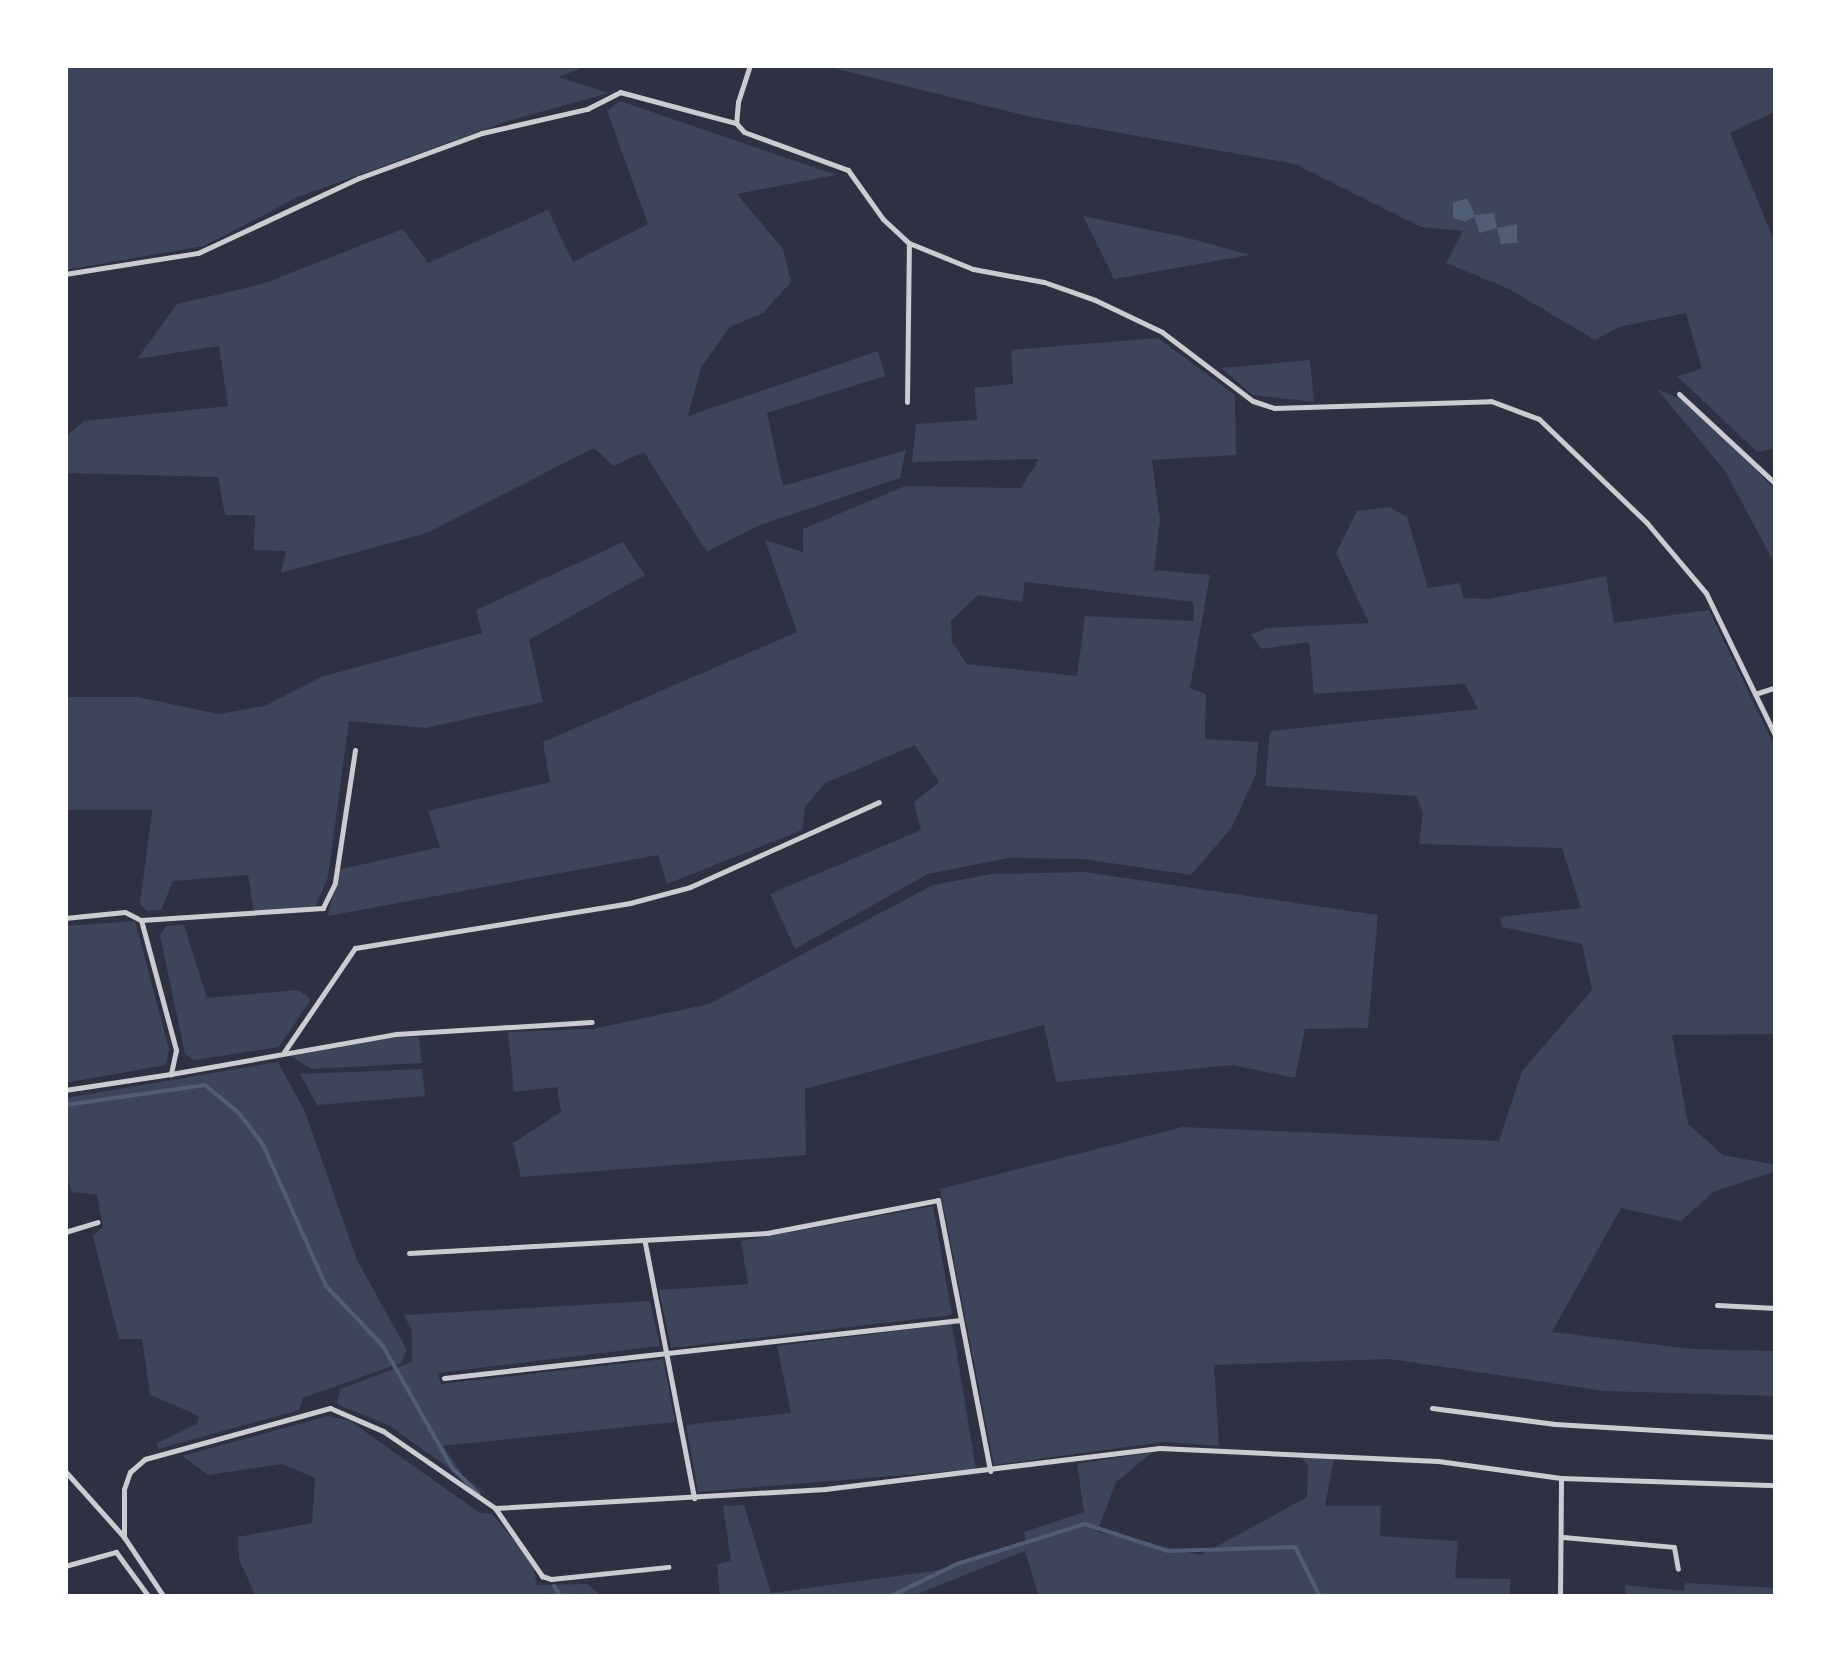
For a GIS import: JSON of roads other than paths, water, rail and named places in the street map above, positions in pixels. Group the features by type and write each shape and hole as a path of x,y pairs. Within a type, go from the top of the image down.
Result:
{"street":[{"path":"736,123 750,65"},
{"path":"65,274 198,253 358,178 482,133 587,109 620,92 736,123 760,140 848,170 909,243 973,269 1044,282 1095,300 1162,332 1252,401 1274,408 1491,401 1539,418 1647,523 1706,593 1776,737"},
{"path":"907,402 909,243"},
{"path":"1679,394 1776,484"},
{"path":"1755,694 1776,687"},
{"path":"65,918 125,912 142,920 323,908 335,883 355,750"},
{"path":"284,1052 354,948 660,895 879,802"},
{"path":"142,920 176,1050 171,1074"},
{"path":"65,1090 396,1034 592,1022"},
{"path":"409,1253 645,1243 767,1233 938,1200 990,1472"},
{"path":"65,1232 97,1222"},
{"path":"645,1243 694,1498"},
{"path":"1717,1304 1776,1308"},
{"path":"444,1378 961,1320"},
{"path":"124,1536 124,1489 145,1460 330,1408 382,1431 495,1508 542,1576 552,1579 668,1567"},
{"path":"1432,1408 1554,1424 1776,1436"},
{"path":"495,1508 694,1498 990,1472 1160,1448 1420,1460 1561,1478 1776,1485"},
{"path":"65,1471 124,1536 164,1597"},
{"path":"1560,1597 1561,1478"},
{"path":"1562,1536 1674,1547 1678,1569"},
{"path":"65,1566 116,1552 149,1597"}],"waterway":[{"path":"65,1105 205,1085 239,1113 263,1145 326,1286 383,1346 452,1468 479,1494"},
{"path":"889,1597 957,1564 1085,1524 1168,1551 1295,1547 1320,1597"},
{"path":"554,1586 561,1597"}]}
